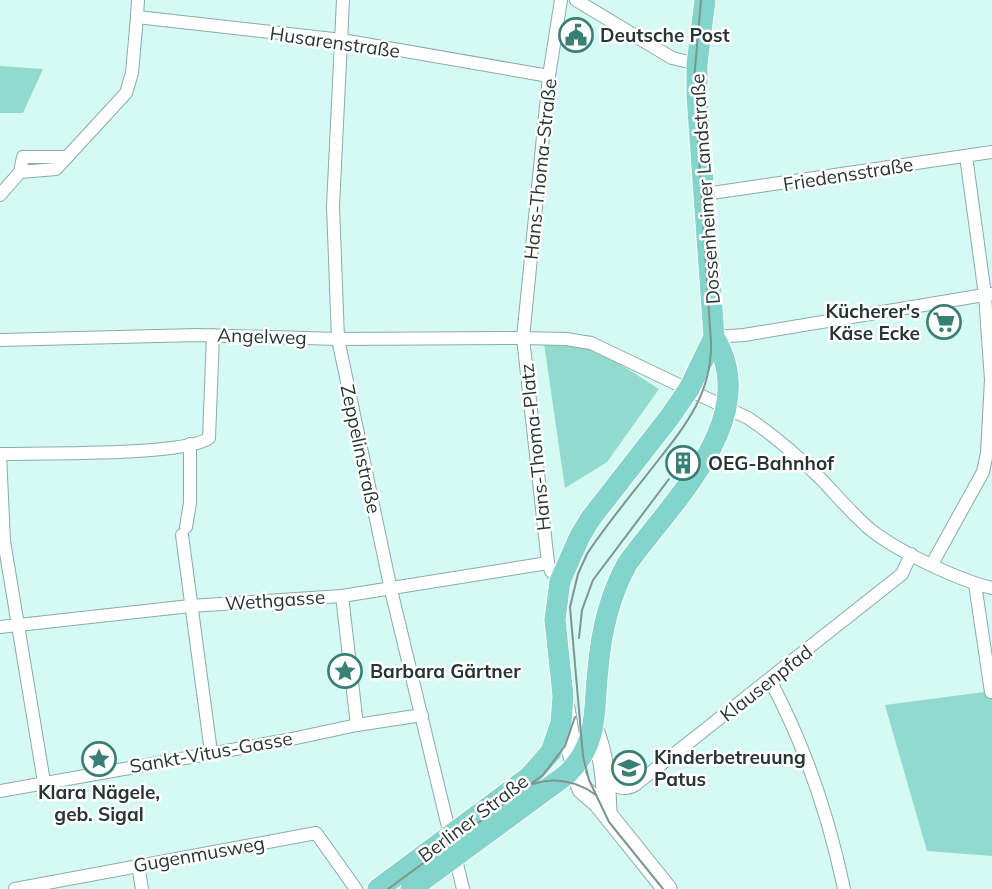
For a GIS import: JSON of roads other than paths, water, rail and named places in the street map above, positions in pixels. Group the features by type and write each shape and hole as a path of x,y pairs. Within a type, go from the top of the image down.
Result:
{"main road":[{"name":"Dossenheimer Landstraße","path":"705,0 697,64 697,96 714,337"},
{"name":"Hans-Thoma-Platz","path":"563,696 555,620 561,581 580,536 670,418 689,389 714,337"},
{"path":"607,813 607,782 594,730 601,646 607,611 617,584 637,550 713,447 727,407 729,391 727,363 714,337"},
{"path":"563,696 575,767 582,789"},
{"name":"Berliner Straße","path":"378,889 529,777 543,763 558,736 563,696"},
{"name":"Berliner Straße","path":"411,889 575,767 588,747 594,730"},
{"path":"552,785 582,789 597,801 667,889"}],"street":[{"path":"0,195 20,172 56,169 126,93 132,73 138,0"},
{"name":"Zeppelinstraße","path":"343,0 333,206 338,339 391,590 463,889"},
{"name":"Hans-Thoma-Straße","path":"523,338 549,76 561,0"},
{"path":"576,0 672,58 697,64"},
{"name":"Husarenstraße","path":"137,17 342,40 549,76"},
{"name":"Friedensstraße","path":"705,194 992,152"},
{"path":"932,564 986,462 991,380 988,295 966,156"},
{"path":"714,337 747,335 988,295"},
{"path":"44,782 4,541 0,454 139,451 201,444 209,438 213,335"},
{"name":"Angelweg","path":"0,340 213,335 338,339 523,338"},
{"name":"Hans-Thoma-Platz","path":"548,563 523,338 566,339 591,343 689,389"},
{"path":"689,389 727,407 768,432 873,531 911,554 975,584 992,588"},
{"path":"190,444 190,503 184,531 190,606 211,752"},
{"name":"Klausenpfad","path":"607,782 628,789 635,785 902,574 911,554"},
{"path":"548,563 551,571 561,581"},
{"name":"Wethgasse","path":"0,627 190,606 342,596 548,563"},
{"path":"975,584 991,692"},
{"path":"342,596 357,725"},
{"path":"770,680 783,705 816,788 830,830 844,889"},
{"name":"Sankt-Vitus-Gasse","path":"0,791 422,715"},
{"name":"Gugenmusweg","path":"15,889 316,833 356,889"},
{"path":"138,865 142,889"}],"tram line":[{"path":"663,889 609,822 589,780 583,756 570,607 578,574 587,554 687,422 707,378 711,343 694,80 701,0"},
{"path":"579,638 582,610 593,580 669,479"},
{"path":"388,889 543,775 565,746 575,717"},
{"path":"533,784 566,782 581,786 596,795"}],"place":[{"name":"Deutsche Post","path":"576,35"},
{"name":"Kücherer's Käse Ecke","path":"944,322"},
{"name":"OEG-Bahnhof","path":"683,463"},
{"name":"Barbara Gärtner","path":"345,671"},
{"name":"Klara Nägele, geb. Sigal","path":"99,759"},
{"name":"Kinderbetreuung Patus","path":"629,768"}]}
